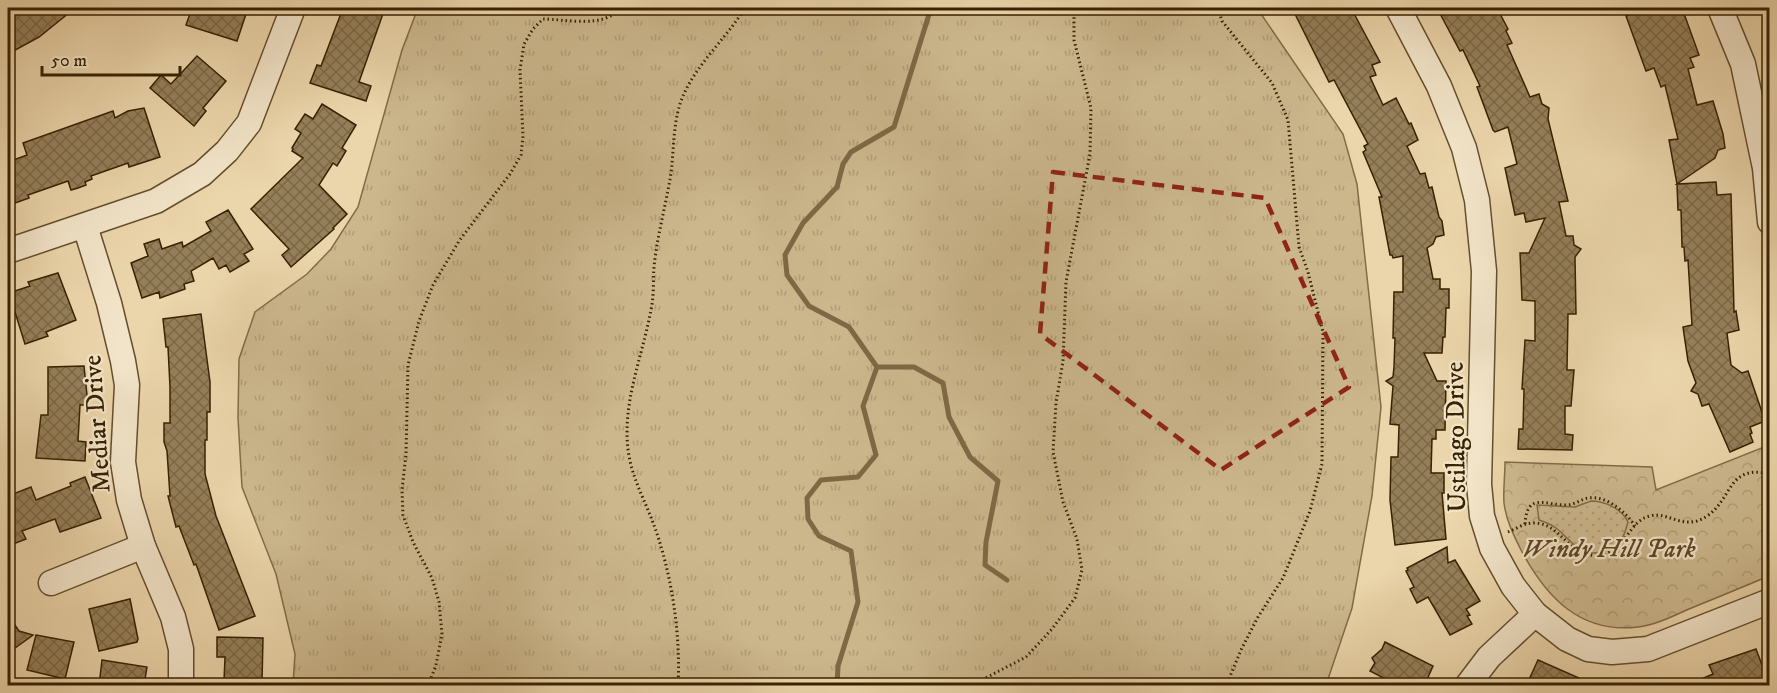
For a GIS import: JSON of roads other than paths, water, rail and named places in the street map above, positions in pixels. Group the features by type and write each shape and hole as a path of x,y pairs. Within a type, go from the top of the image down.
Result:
{"street":[{"path":"8,251 156,201 202,174 227,151 249,123 293,8"},
{"name":"Ustilago Drive","path":"1398,8 1439,86 1464,148 1477,200 1484,271 1479,484 1482,516 1492,548 1513,586 1535,614 1567,639 1588,649 1612,652 1648,649 1770,601"},
{"path":"1720,8 1743,64 1766,168 1770,222"},
{"name":"Mediar Drive","path":"85,226 110,303 127,385 123,462 129,500 143,546 176,627 181,649 181,686"},
{"path":"51,583 143,546"},
{"path":"1467,686 1489,657 1535,614"}],"waterway":[{"path":"877,367 849,327 809,306 787,275 785,255 803,223 837,187 843,164 851,152 894,127 931,8"},
{"path":"877,367 914,367 943,383 949,417 970,457 998,481 986,542 985,565 1007,580"},
{"path":"837,686 838,666 858,602 851,551 819,536 808,519 807,498 821,480 858,477 876,455 863,406 877,367"}],"park label":[{"name":"Windy Hill Park","path":"1609,548"}]}
